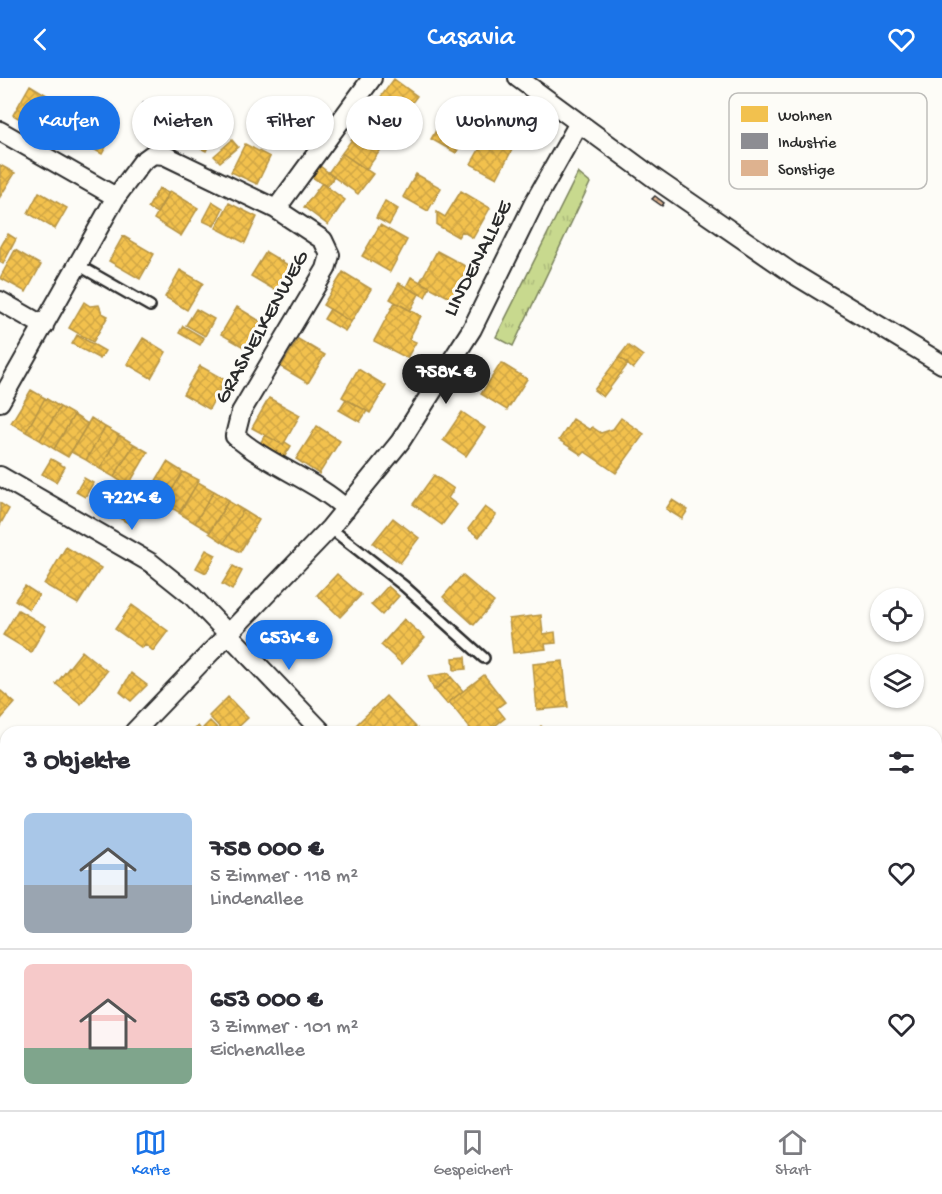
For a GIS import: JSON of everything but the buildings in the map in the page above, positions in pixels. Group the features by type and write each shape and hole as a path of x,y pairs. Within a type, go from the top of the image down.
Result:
{"street":[{"path":"276,209 372,78"},
{"path":"518,78 809,285 942,364"},
{"name":"LINDENALLEE","path":"140,726 330,528 400,442 472,329 534,203 579,123"},
{"path":"0,131 116,197"},
{"name":"GRASNELKENWEG","path":"0,402 116,197 142,162 153,154 164,155 276,209 323,240 330,255 326,268 241,412 236,436 250,449 332,496 346,509"},
{"path":"0,301 44,326"},
{"path":"0,476 151,563 191,595 316,726"}],"lane":[{"path":"78,265 150,306"},
{"path":"330,528 404,586 484,657"}],"green space":[{"path":"578,173 590,183 513,346 496,337"}]}
